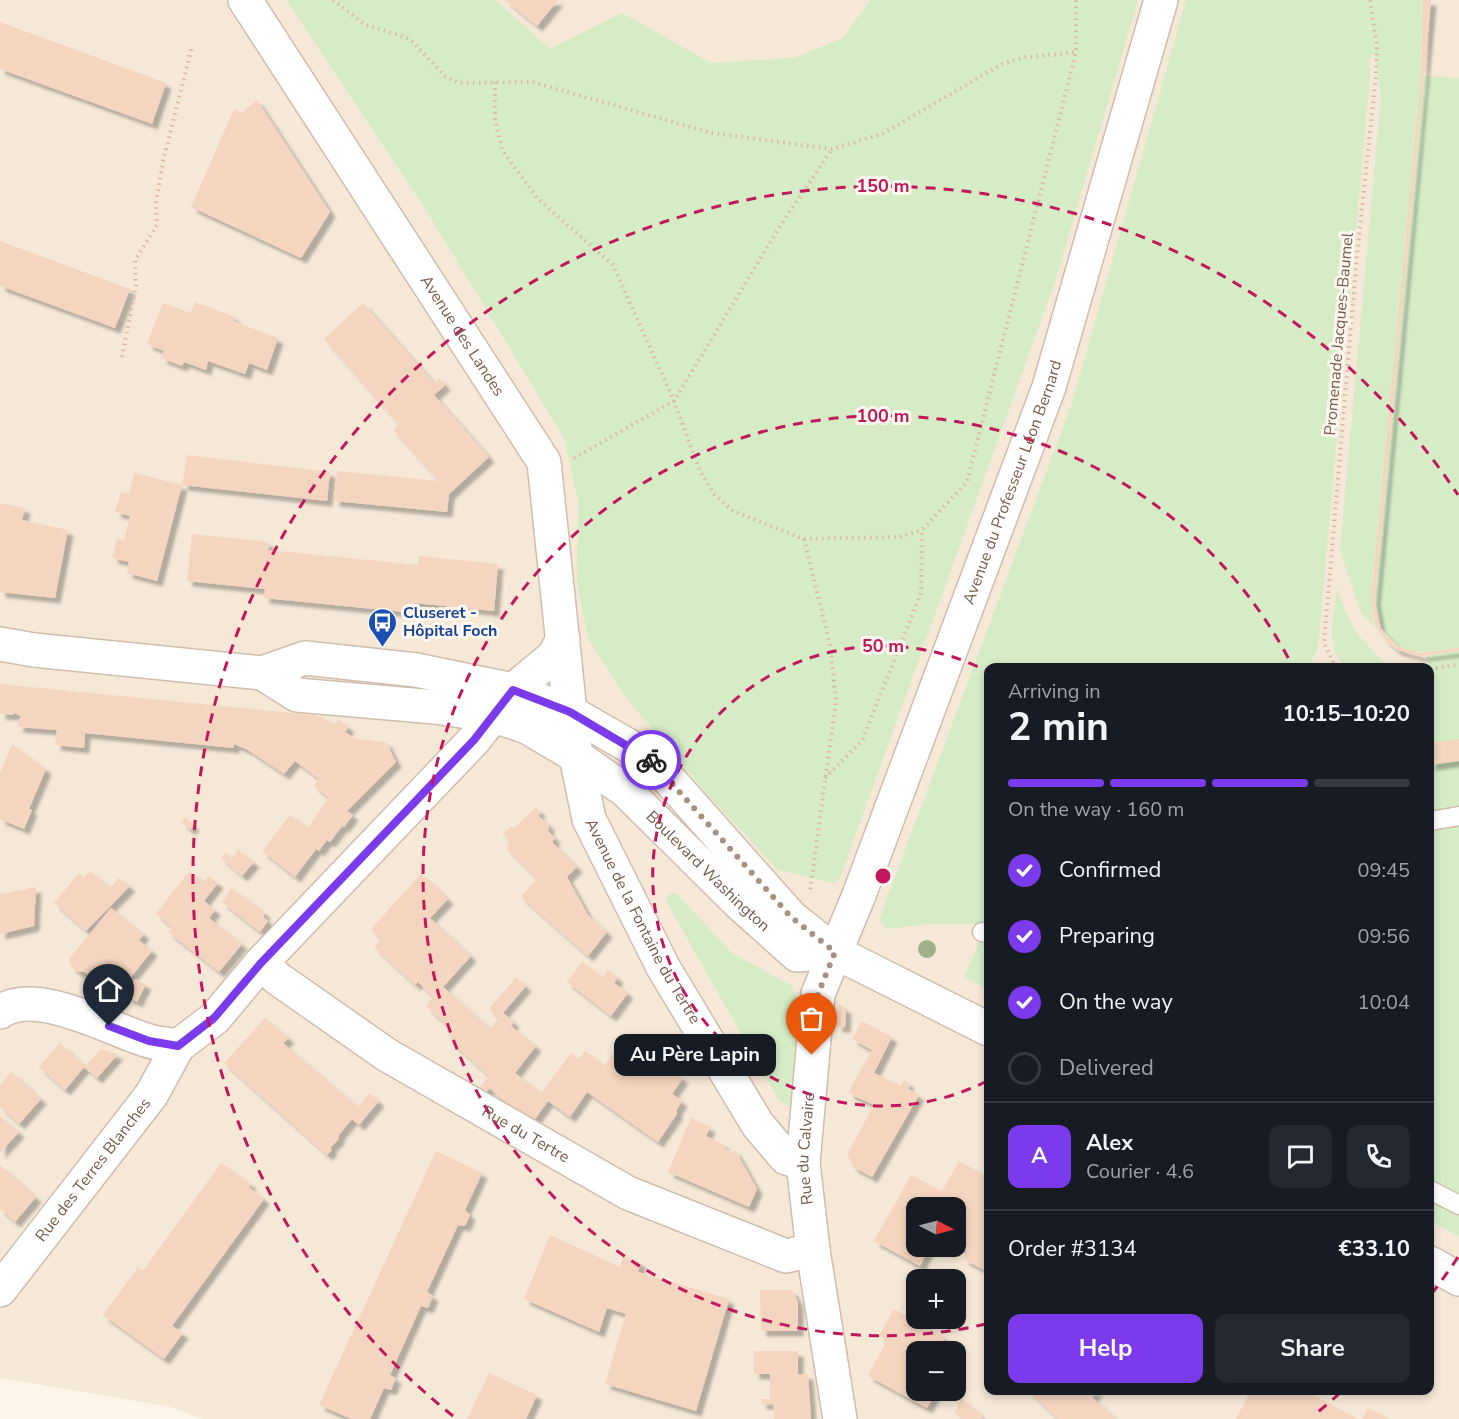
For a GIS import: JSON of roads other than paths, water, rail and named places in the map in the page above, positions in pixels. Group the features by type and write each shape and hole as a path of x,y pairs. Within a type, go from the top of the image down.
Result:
{"street":[{"name":"Avenue des Landes","path":"245,0 544,462 563,639"},
{"name":"Avenue du Professeur Léon Bernard","path":"835,952 860,895 1049,387 1161,0"},
{"path":"0,1012 11,1005 39,1004 149,1041 178,1046 214,1018 261,963 474,740 504,703 554,656 563,639"},
{"name":"Avenue de la Fontaine du Tertre","path":"563,639 576,756 590,819 663,967 758,1125 786,1158 804,1163"},
{"path":"0,644 34,650 262,673 297,694 414,704 504,703"},
{"name":"Boulevard Washington","path":"504,703 527,727 576,756 626,791 739,903 797,954 835,952"},
{"name":"Boulevard Washington","path":"504,703 570,712 650,758 791,917 835,952 984,1027"},
{"name":"Rue du Calvaire","path":"835,952 818,994 815,1012 804,1163 813,1250 840,1419"},
{"name":"Rue du Tertre","path":"261,963 277,978 387,1055 628,1193 786,1256 813,1250"},
{"name":"Rue des Terres Blanches","path":"0,1290 152,1094 178,1046"},
{"path":"1434,1265 1459,1279"}],"lane":[{"path":"1434,820 1459,816"},
{"path":"1434,1192 1459,1205"}],"place":[{"name":"Cluseret - Hôpital Foch","path":"382,648"},
{"name":"Au Père Lapin","path":"812,1055"}]}
